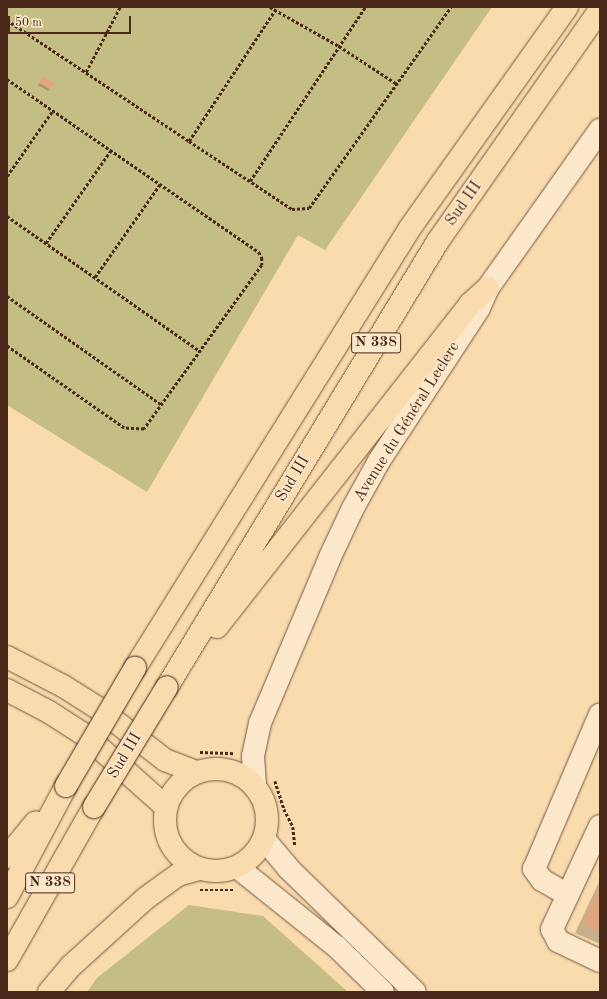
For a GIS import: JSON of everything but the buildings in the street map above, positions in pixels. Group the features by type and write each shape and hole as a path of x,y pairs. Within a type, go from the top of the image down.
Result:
{"main road":[{"name":"Sud III","path":"7,897 66,786 135,668 410,228 567,7"},
{"name":"Sud III","path":"7,960 94,807 438,241 600,10"},
{"path":"170,681 214,631 470,304 488,288"},
{"path":"7,657 63,686 98,708 165,760 197,772"},
{"path":"7,690 49,712 85,735 166,807"},
{"path":"49,992 71,966 146,898 178,875 198,879 237,867 254,856 264,839 268,819 264,800 265,782 236,772 217,768 197,772 177,786 166,807 164,825 169,843 198,879"},
{"path":"7,857 66,786"}],"street":[{"name":"Avenue du Général Leclerc","path":"265,782 253,756 260,723 330,557 379,461 479,308 488,288 600,130"},
{"path":"568,895 542,880 534,869 600,714"},
{"path":"600,826 552,929 558,941 600,961"},
{"path":"264,839 288,860 415,992"},
{"path":"237,867 337,947 383,992"}],"path":[{"path":"86,72 120,7"},
{"path":"270,7 276,8 339,46 397,84"},
{"path":"250,181 365,7"},
{"path":"7,20 292,209 309,208 451,7"},
{"path":"189,141 276,8"},
{"path":"7,79 259,252 262,258 262,265 144,429 124,428 7,346"},
{"path":"7,176 53,110"},
{"path":"46,243 111,150"},
{"path":"94,277 160,184"},
{"path":"7,216 200,351"},
{"path":"7,296 162,405"},
{"path":"265,782 284,809 293,827 296,847 288,860"},
{"path":"198,879 252,890 260,884"}],"shaded area":[{"path":"7,7 492,7 325,250 298,235 147,492 7,405"},
{"path":"189,905 263,916 348,992 87,992 97,978"}]}
